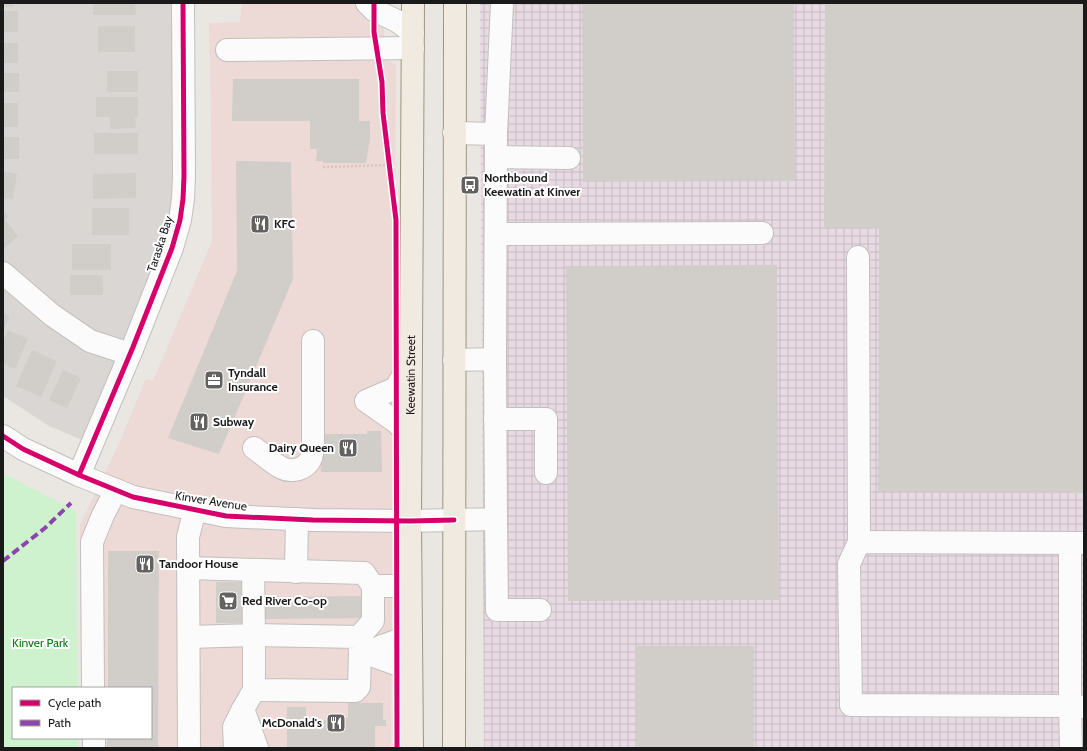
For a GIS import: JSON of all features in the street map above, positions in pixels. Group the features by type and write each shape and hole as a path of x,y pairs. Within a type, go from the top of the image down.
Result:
{"main road":[{"name":"Keewatin Street","path":"412,748 410,436 413,3"},
{"path":"454,748 455,3"}],"street":[{"name":"Taraska Bay","path":"78,475 130,354 172,248 180,220 184,176 182,3"},
{"path":"367,3 374,10 397,21 413,40"},
{"path":"502,3 496,134 495,420 497,610 540,610"},
{"path":"227,50 413,40"},
{"path":"454,133 496,134"},
{"path":"496,157 569,158"},
{"path":"496,234 762,233"},
{"path":"858,257 859,542 849,564 851,705 1077,706"},
{"path":"3,273 52,315 90,341 130,354"},
{"path":"254,448 283,468 291,470 299,469 306,465 311,459 313,449 313,341"},
{"path":"454,360 495,359"},
{"path":"410,436 396,422 366,401 396,388 411,362"},
{"path":"495,420 546,420 546,473"},
{"name":"Kinver Avenue","path":"3,436 23,449 78,475 133,498 226,516 410,521 496,519"},
{"path":"93,687 92,542 102,515 116,490"},
{"path":"190,748 188,537 195,509"},
{"path":"296,572 297,519"},
{"path":"859,542 1077,543 1077,706 1071,748"},
{"path":"188,568 364,573 373,586 373,621 361,648 359,687 355,691 254,690"},
{"path":"235,748 234,726 254,690 253,570"},
{"path":"373,586 410,586"},
{"path":"188,637 254,635 361,648 396,641 411,632"},
{"path":"361,648 411,672"},
{"path":"243,709 257,748"}],"path":[{"path":"388,158 390,173"},
{"path":"323,167 389,165"}],"shaded area":[{"path":"3,3 190,3 180,220 92,444 49,426 3,396"},
{"path":"242,3 384,3 384,57 396,65 391,748 82,748 82,739 152,739 152,687 81,687 80,525 120,441 146,379 153,381 212,241 209,23 240,22"},
{"path":"480,3 1084,3 1084,748 484,748"}],"green space":[{"name":"Kinver Park","path":"3,473 76,511 78,687 12,687 12,739 78,739 78,748 3,748"}],"building":[{"path":"3,3 14,3 14,7 3,7"},
{"path":"93,3 135,3 136,15 93,15"},
{"path":"582,3 794,3 795,181 583,182"},
{"path":"825,3 1084,3 1084,493 878,492 879,229 824,228"},
{"path":"3,11 18,11 18,32 3,32"},
{"path":"98,26 135,26 135,52 98,52"},
{"path":"3,43 18,43 18,63 3,63"},
{"path":"107,71 138,71 138,92 107,92"},
{"path":"3,73 19,73 19,92 3,92"},
{"path":"233,79 359,79 359,121 370,121 370,139 366,163 323,163 323,161 316,161 317,149 310,149 310,121 232,121"},
{"path":"96,97 138,97 138,117 135,117 136,128 110,129 110,117 96,117"},
{"path":"3,103 18,103 18,127 3,127"},
{"path":"94,133 138,133 138,154 94,154"},
{"path":"3,137 19,137 19,159 3,159"},
{"path":"236,161 291,162 293,279 219,454 168,438 237,271"},
{"path":"3,171 17,174 13,199 3,198"},
{"path":"136,173 136,198 93,199 93,174"},
{"path":"92,208 129,208 129,235 92,235"},
{"path":"3,210 9,217 5,220 18,236 3,249"},
{"path":"72,244 111,244 111,270 72,270"},
{"path":"777,265 779,600 568,601 566,266"},
{"path":"70,275 103,275 103,295 70,295"},
{"path":"3,313 10,317 3,330"},
{"path":"8,330 28,339 15,369 3,363 3,342"},
{"path":"32,350 57,361 41,397 16,386"},
{"path":"63,370 81,378 67,408 49,400"},
{"path":"367,431 381,431 382,472 321,472 320,434 367,434"},
{"path":"108,551 159,551 158,748 107,748 107,739 152,739 152,687 108,687"},
{"path":"216,582 244,582 244,623 216,623"},
{"path":"367,596 367,618 258,619 258,597"},
{"path":"635,646 754,646 754,748 636,748"},
{"name":"McDonald's","path":"348,703 383,703 383,720 386,720 386,726 375,726 375,748 287,748 287,707 306,707 306,720 345,720 345,718 348,718"}],"marked path":[{"path":"3,561 45,528 71,503"}],"cycle path":[{"path":"79,475 133,347 172,248 180,220 184,176 183,3"},
{"path":"374,3 374,32 382,82 383,113 396,220 397,748"},
{"path":"3,436 23,449 79,475 133,497 226,516 313,520 454,520"}],"place":[{"name":"Northbound Keewatin at Kinver","path":"470,185"},
{"name":"KFC","path":"260,224"},
{"name":"Tyndall Insurance","path":"214,380"},
{"name":"Subway","path":"199,422"},
{"name":"Dairy Queen","path":"348,448"},
{"name":"Tandoor House","path":"145,564"},
{"name":"Red River Co-op","path":"228,601"},
{"name":"McDonald's","path":"336,723"}]}
